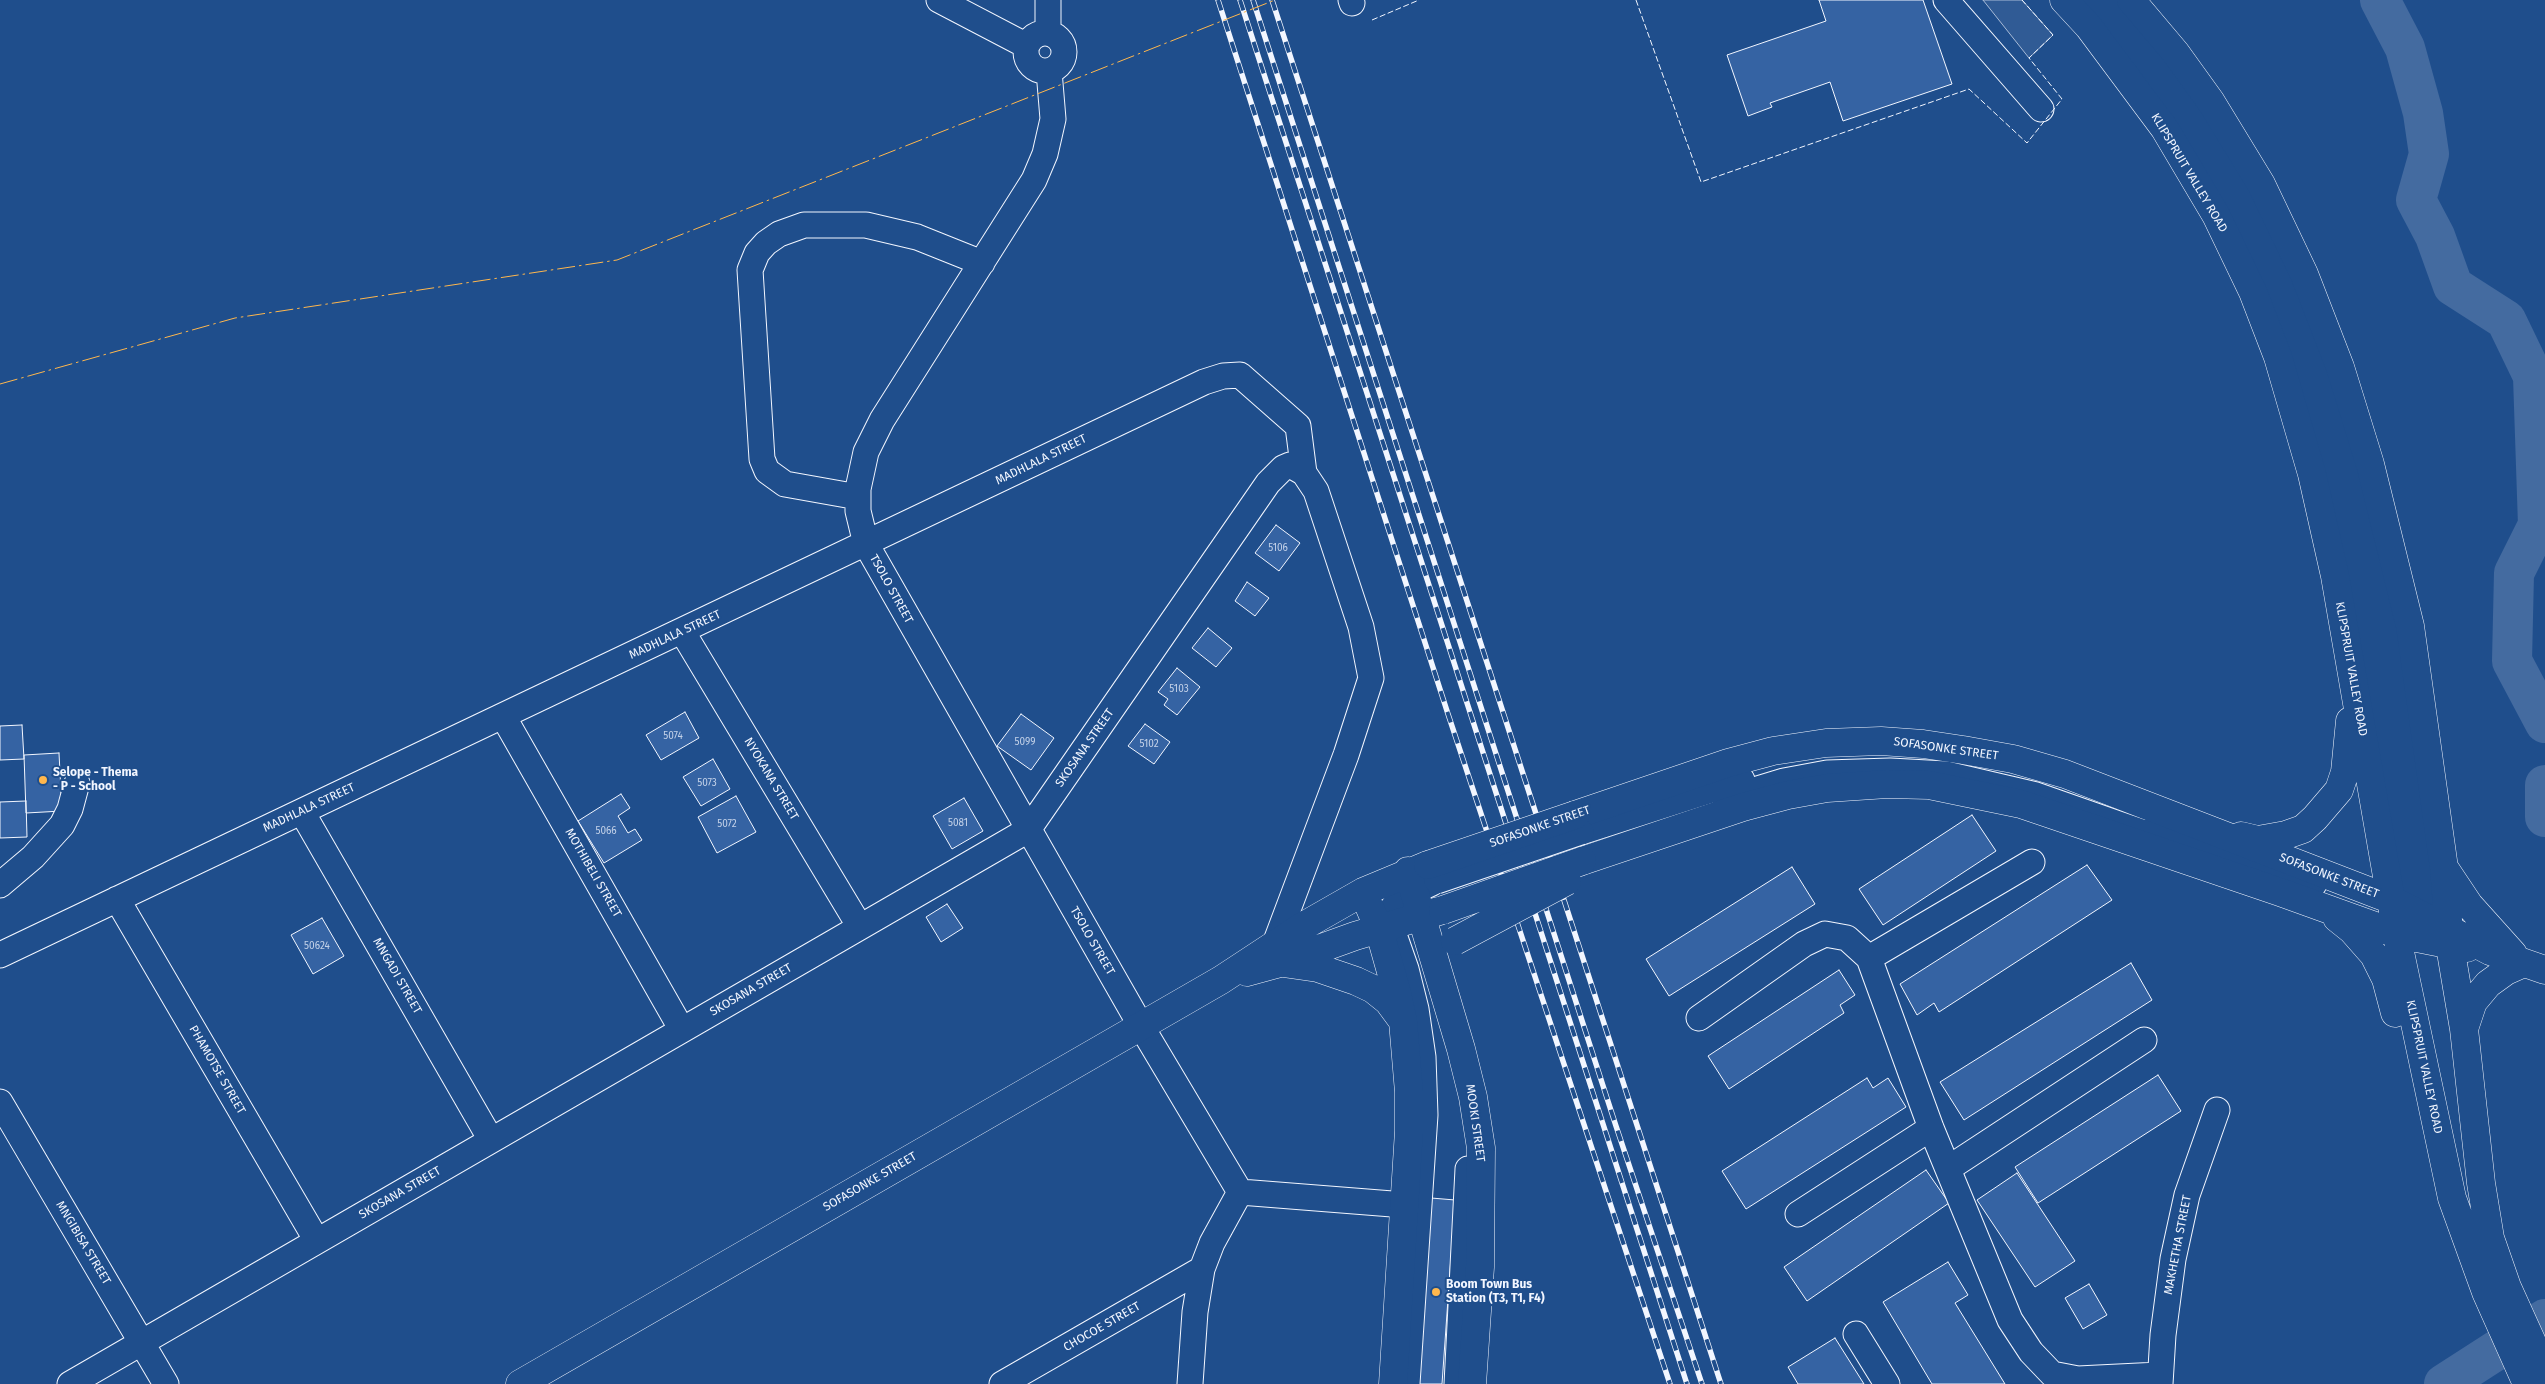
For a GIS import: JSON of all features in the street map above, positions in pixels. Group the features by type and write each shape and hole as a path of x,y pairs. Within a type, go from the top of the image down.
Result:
{"main road":[{"name":"KLIPSPRUIT VALLEY ROAD","path":"2064,0 2089,27 2165,129 2216,215 2253,292 2278,357 2312,474 2335,576 2346,646 2416,923 2452,1198 2496,1290 2545,1371"},
{"name":"KLIPSPRUIT VALLEY ROAD","path":"2131,0 2175,52 2211,102 2261,184 2304,274 2340,367 2370,464 2410,626 2444,868 2416,923"},
{"path":"2208,830 2258,840 2286,835 2303,828 2339,790 2345,772 2350,731 2346,646"},
{"name":"SOFASONKE STREET","path":"520,1384 1221,980 1278,953 1417,901 1579,847 1728,763 1773,751 1826,743 1881,741 1923,744 2013,759 2065,774 2208,830 2416,923"},
{"name":"SOFASONKE STREET","path":"1278,953 1363,892 1417,901 1579,847 1640,843 1743,807 1808,791 1887,784 1929,785 2021,804 2280,892 2328,911 2416,923"},
{"path":"1428,954 1455,941 1579,847"},
{"path":"2444,868 2487,928 2534,967"},
{"name":"MOOKI STREET","path":"1363,892 1417,901"},
{"name":"MOOKI STREET","path":"1417,901 1428,954 1473,1097 1481,1148 1480,1267 1472,1384"},
{"name":"MOOKI STREET","path":"1393,1384 1409,1131 1409,1092 1403,1021 1417,901"},
{"path":"2328,911 2352,930 2367,947 2386,979 2428,1145 2452,1198"},
{"name":"KLIPSPRUIT VALLEY ROAD","path":"2416,923 2464,1029 2496,1290 2527,1384"},
{"path":"2416,923 2534,967"},
{"path":"1278,953 1356,980 1373,989 1388,1001 1403,1021"},
{"path":"2464,1029 2473,1002 2488,984 2506,971 2534,967"}],"street":[{"path":"939,0 1026,46"},
{"path":"1048,0 1048,33"},
{"path":"1946,0 2041,109"},
{"name":"KLIPSPRUIT VALLEY ROAD","path":"2082,0 2103,22 2174,116 2236,220 2270,291 2298,363 2330,473 2355,583 2416,900 2416,923"},
{"name":"KLIPSPRUIT VALLEY ROAD","path":"2108,0 2184,95 2238,181 2280,271 2318,362 2348,463 2386,624 2428,875 2416,923"},
{"path":"1048,33 1060,39 1064,52 1060,64 1049,72 1032,67 1026,57 1026,46 1032,37 1048,33"},
{"name":"TSOLO STREET","path":"1049,72 1053,119 1046,154 1034,180 882,420 866,452 860,475 858,511 866,544 1141,1026 1240,1192"},
{"path":"858,497 785,484 768,471 762,459 750,270 757,253 766,242 779,234 804,225 866,225 917,237 982,263"},
{"name":"MADHLALA STREET","path":"0,955 1204,382 1223,376 1240,375 1298,426 1304,473"},
{"name":"SKOSANA STREET","path":"70,1384 1028,830 1268,483 1283,468 1290,465 1304,473"},
{"path":"1278,953 1371,678 1361,627 1316,491 1304,473"},
{"name":"NYOKANA STREET","path":"682,631 860,927"},
{"name":"MOTHIBELI STREET","path":"503,716 682,1030"},
{"path":"1579,847 1784,781 1827,773 1890,772 1946,774 2036,794 2137,829 2342,909 2416,923"},
{"path":"0,885 33,857 62,825 70,809 77,783"},
{"name":"MNGADI STREET","path":"302,812 491,1140"},
{"path":"1869,958 2032,862"},
{"name":"PHAMOTSE STREET","path":"117,899 317,1241"},
{"name":"MOOKI STREET","path":"1407,1384 1425,1115 1423,1057 1414,1001 1417,901"},
{"path":"1698,1018 1804,944 1824,934 1847,938 1869,958 1931,1128 2010,1320 2031,1352 2052,1374 2077,1382 2159,1380"},
{"name":"MOOKI STREET","path":"1428,954 1458,1065 1469,1155 1457,1384"},
{"path":"1949,1168 2144,1040"},
{"name":"MNGIBISA STREET","path":"0,1102 166,1384"},
{"name":"MAKHETHA STREET","path":"2159,1380 2173,1260 2187,1195 2217,1110"},
{"path":"1798,1214 1931,1128"},
{"path":"1190,1384 1195,1312 1202,1270 1220,1228 1240,1192 1405,1204"},
{"name":"CHOCOE STREET","path":"1002,1384 1202,1270"},
{"path":"1856,1334 1887,1384"}],"shaded area":[{"path":"1983,0 2022,0 2053,35 2029,58"}],"building":[{"path":"1819,0 1923,0 1952,84 1843,121 1830,82 1770,103 1772,107 1748,116 1727,55 1826,21"},
{"path":"1276,525 1300,543 1279,571 1255,553"},
{"path":"1247,582 1269,598 1255,616 1235,601"},
{"path":"1208,628 1232,648 1216,667 1192,648"},
{"path":"1177,668 1200,687 1177,715 1164,705 1168,699 1158,692"},
{"path":"685,712 699,738 661,760 646,735"},
{"path":"1021,714 1054,738 1031,770 997,746"},
{"path":"1145,724 1170,742 1154,764 1128,746"},
{"name":"Selope - Thema - P - School","path":"22,725 24,759 0,760 0,726"},
{"name":"Selope - Thema - P - School","path":"59,753 62,811 26,813 24,755"},
{"path":"713,759 730,789 701,806 683,777"},
{"path":"621,794 630,808 618,816 628,833 635,829 642,840 604,863 578,821"},
{"path":"736,796 756,832 717,853 698,817"},
{"path":"964,798 983,831 952,849 933,816"},
{"name":"Selope - Thema - P - School","path":"26,801 27,837 0,838 0,802"},
{"path":"1972,815 1996,851 1883,925 1859,889"},
{"path":"2087,865 2112,900 1939,1012 1934,1003 1917,1015 1900,984"},
{"path":"1792,867 1815,904 1669,996 1646,959"},
{"path":"947,904 963,928 941,942 926,917"},
{"path":"322,918 344,956 313,974 291,935"},
{"path":"2131,963 2152,1000 1964,1120 1940,1082"},
{"path":"1839,970 1855,995 1840,1005 1844,1013 1729,1089 1708,1056"},
{"path":"2158,1075 2181,1111 2038,1203 2015,1167"},
{"path":"1867,1078 1873,1088 1888,1078 1906,1107 1746,1209 1722,1171"},
{"path":"1926,1170 1949,1203 1807,1301 1784,1267"},
{"path":"2017,1173 2075,1261 2035,1287 1977,1200"},
{"name":"Boom Town Bus Station (T3, T1, F4)","path":"1431,1198 1455,1200 1442,1384 1419,1384"},
{"path":"1948,1262 1968,1295 1955,1303 2005,1384 1932,1384 1883,1302"},
{"path":"2089,1284 2107,1315 2083,1329 2065,1298"},
{"path":"1835,1338 1864,1384 1798,1384 1788,1367"}],"waterway":[{"path":"2380,0 2405,48 2423,113 2429,154 2416,200 2435,236 2453,286 2506,320 2533,376 2538,525 2514,573 2512,661 2545,723"},
{"path":"2538,525 2545,541"},
{"path":"2545,785 2545,817"},
{"path":"2444,1384 2545,1319"}],"railway":[{"path":"1218,0 1448,714 1670,1384"},
{"path":"1240,0 1687,1384"},
{"path":"1253,0 1616,1126 1702,1384"},
{"path":"1272,0 1721,1384"}],"fence":[{"path":"1372,20 1419,0"},
{"path":"1636,0 1701,182 1969,89 2027,143 2062,99 2029,58 2053,35 2022,0"}],"power":[{"path":"0,384 235,318 617,260 1275,0"}],"place":[{"name":"Selope - Thema - P - School","path":"43,780"},
{"name":"Boom Town Bus Station (T3, T1, F4)","path":"1436,1292"}]}
